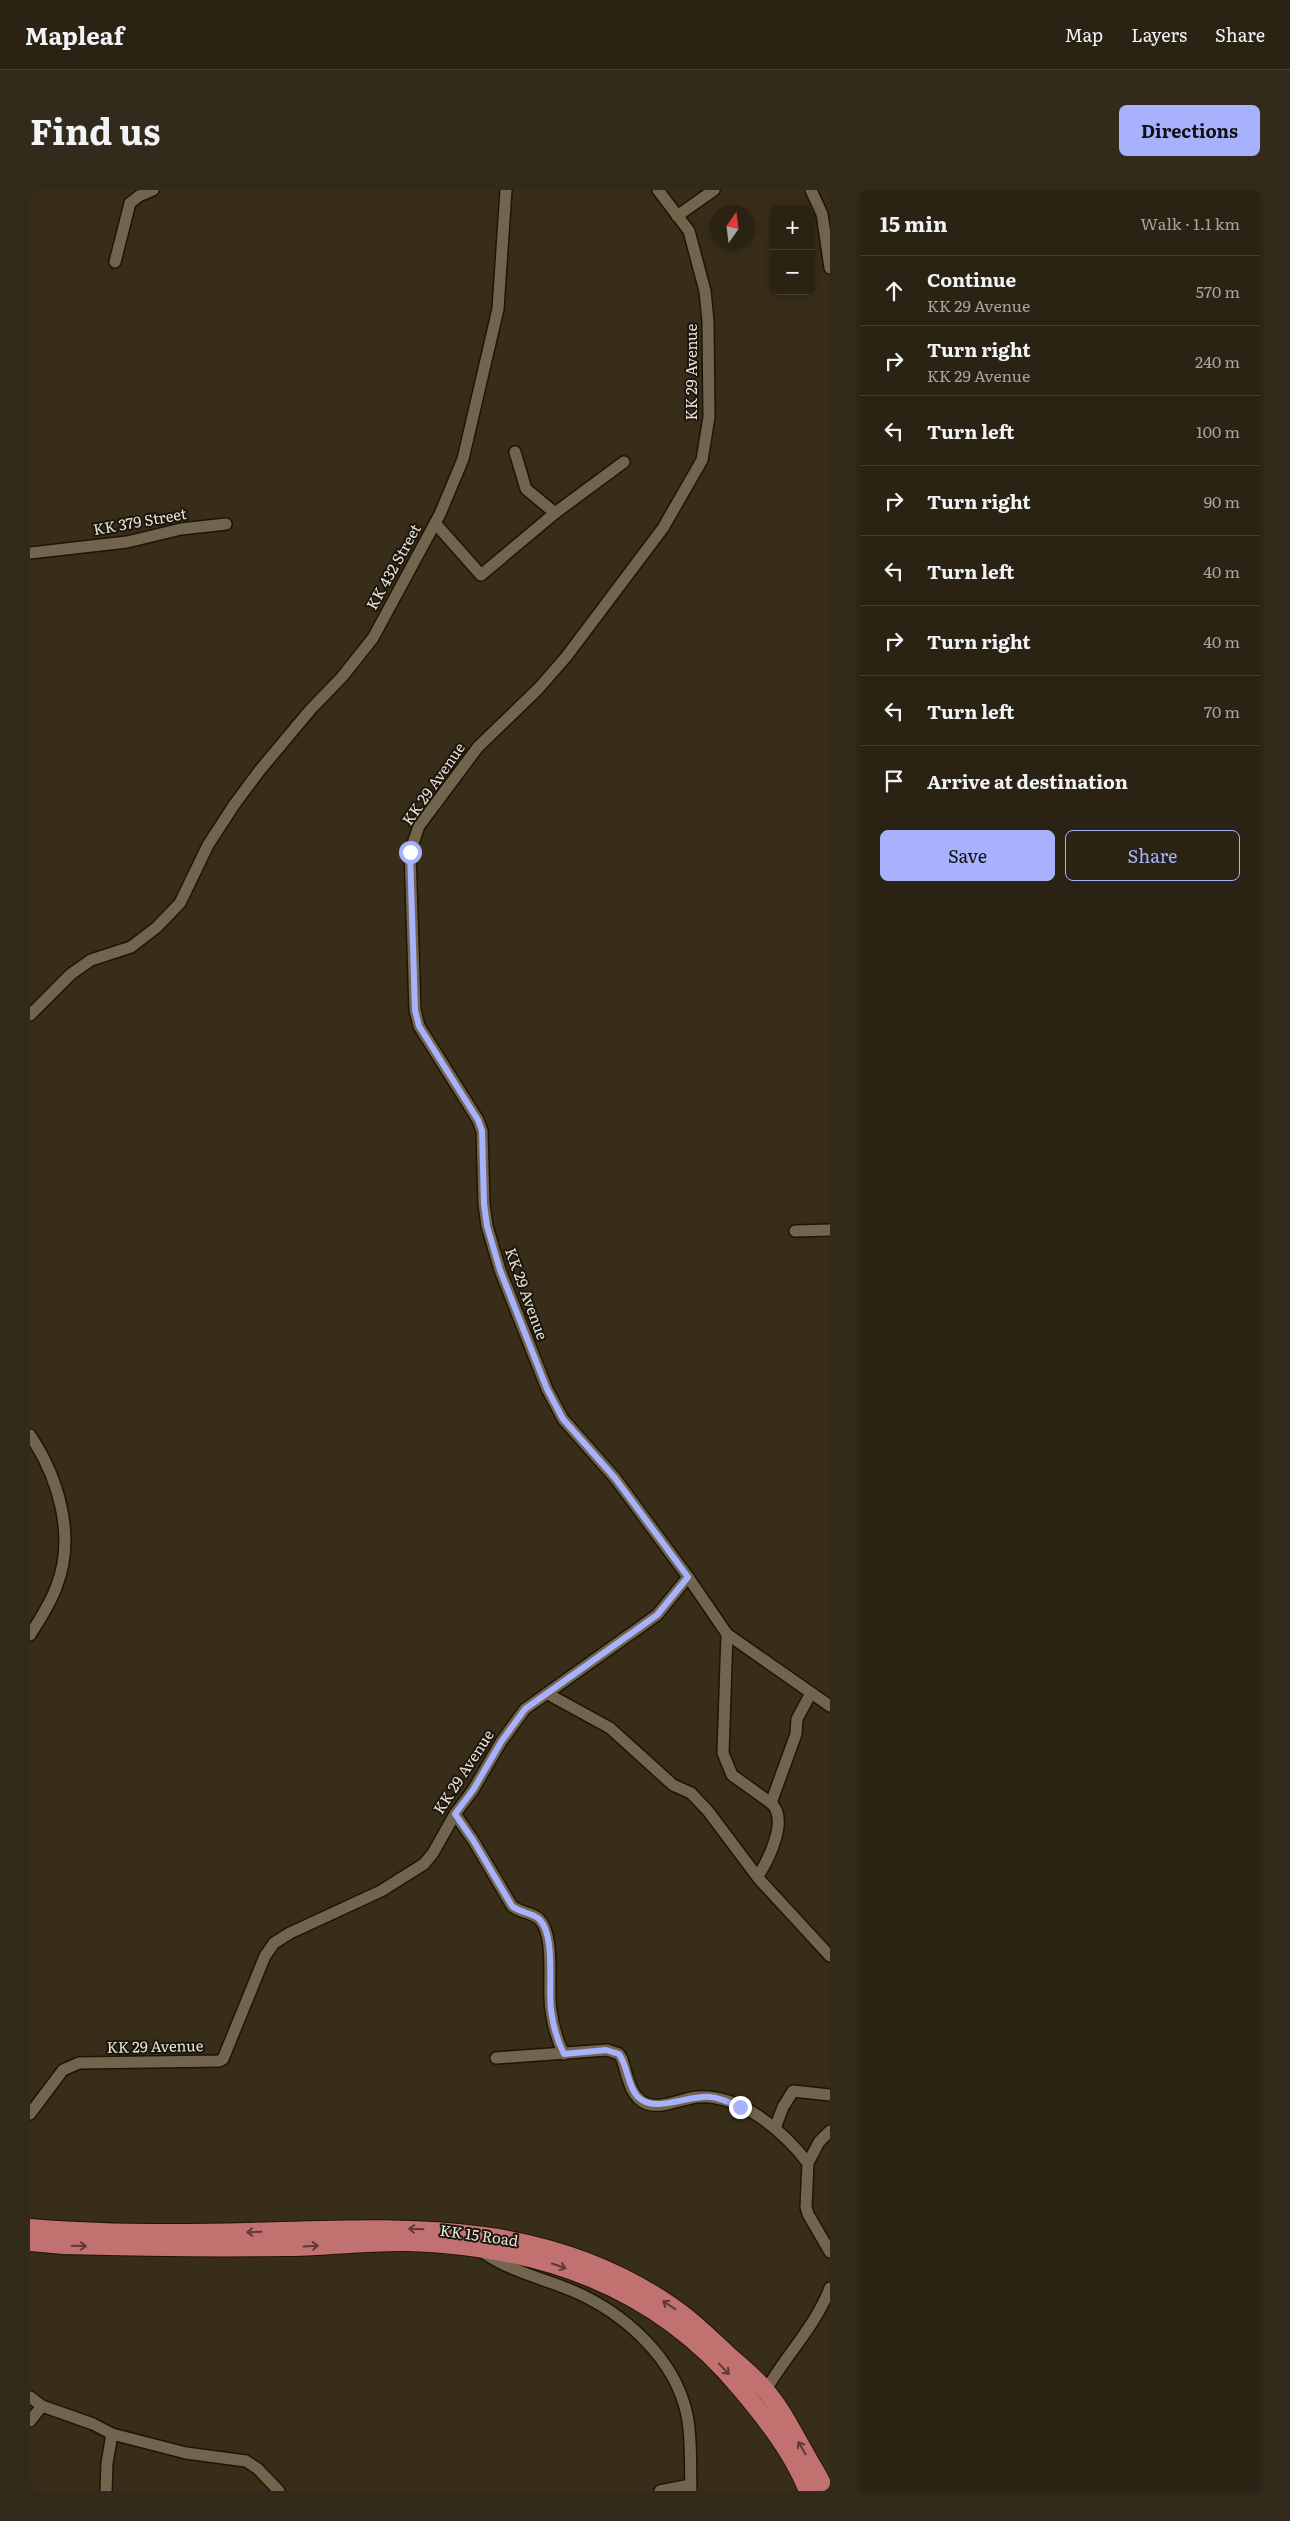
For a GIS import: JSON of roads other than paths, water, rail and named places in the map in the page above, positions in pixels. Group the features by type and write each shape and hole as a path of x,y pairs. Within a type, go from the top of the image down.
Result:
{"highway":[{"name":"KK 15 Road","path":"30,2228 170,2233 389,2228 446,2230 514,2240 572,2256 642,2288 675,2309 766,2390 785,2419 825,2491"},
{"name":"KK 15 Road","path":"30,2242 73,2246 286,2247 408,2242 514,2253 538,2259 588,2276 626,2295 683,2331 710,2354 756,2407 784,2446 808,2491"}],"street":[{"name":"KK 432 Street","path":"30,1015 71,974 91,960 131,947 157,926 180,902 208,845 234,805 260,770 311,709 342,677 373,638 436,522 463,459 498,309 506,190"},
{"name":"KK 29 Avenue","path":"30,2114 63,2070 79,2063 223,2059 265,1956 274,1944 290,1933 381,1891 416,1870 433,1853 455,1814 525,1709 657,1615 688,1577 615,1478 563,1419 547,1389 506,1288 487,1226 484,1204 482,1131 478,1120 419,1026 415,1010 410,852 419,826 478,747 538,689 566,657 663,528 702,460 709,417 708,321 705,291 689,231 658,190"},
{"path":"677,216 714,190"},
{"path":"811,190 822,214 830,268"},
{"path":"115,262 130,203 150,191"},
{"path":"514,452 526,489 555,513"},
{"path":"436,522 481,574 555,513 624,462"},
{"name":"KK 379 Street","path":"30,553 127,542 180,529 226,524"},
{"path":"796,1231 830,1230"},
{"path":"30,1435 44,1456 60,1500 64,1557 58,1584 30,1636"},
{"path":"688,1577 728,1634 830,1706"},
{"path":"728,1634 723,1753 732,1775 777,1808 779,1815 772,1854 758,1876"},
{"path":"771,1803 796,1734 797,1719 811,1692"},
{"path":"548,1694 610,1728 673,1785 691,1793 758,1876 830,1956"},
{"path":"455,1814 473,1840 512,1906 518,1911 540,1920 543,1925 551,1945 549,1975 550,2008 555,2036 564,2054"},
{"path":"496,2058 606,2050 619,2054 632,2089 646,2104 657,2105 697,2097 712,2097 740,2107 775,2128 808,2163"},
{"path":"775,2128 783,2107 793,2091 830,2095"},
{"path":"829,2244 811,2220 806,2207 808,2163 818,2142 830,2132"},
{"path":"479,2250 507,2268 572,2290 603,2305 640,2336 654,2352 675,2384 687,2416 691,2488 660,2491"},
{"path":"766,2390 784,2362 813,2324 830,2288"},
{"path":"30,2396 42,2406 93,2424 112,2434 186,2453 246,2461 258,2468 279,2491"},
{"path":"30,2421 42,2406"},
{"path":"106,2491 107,2463 112,2434"}]}
